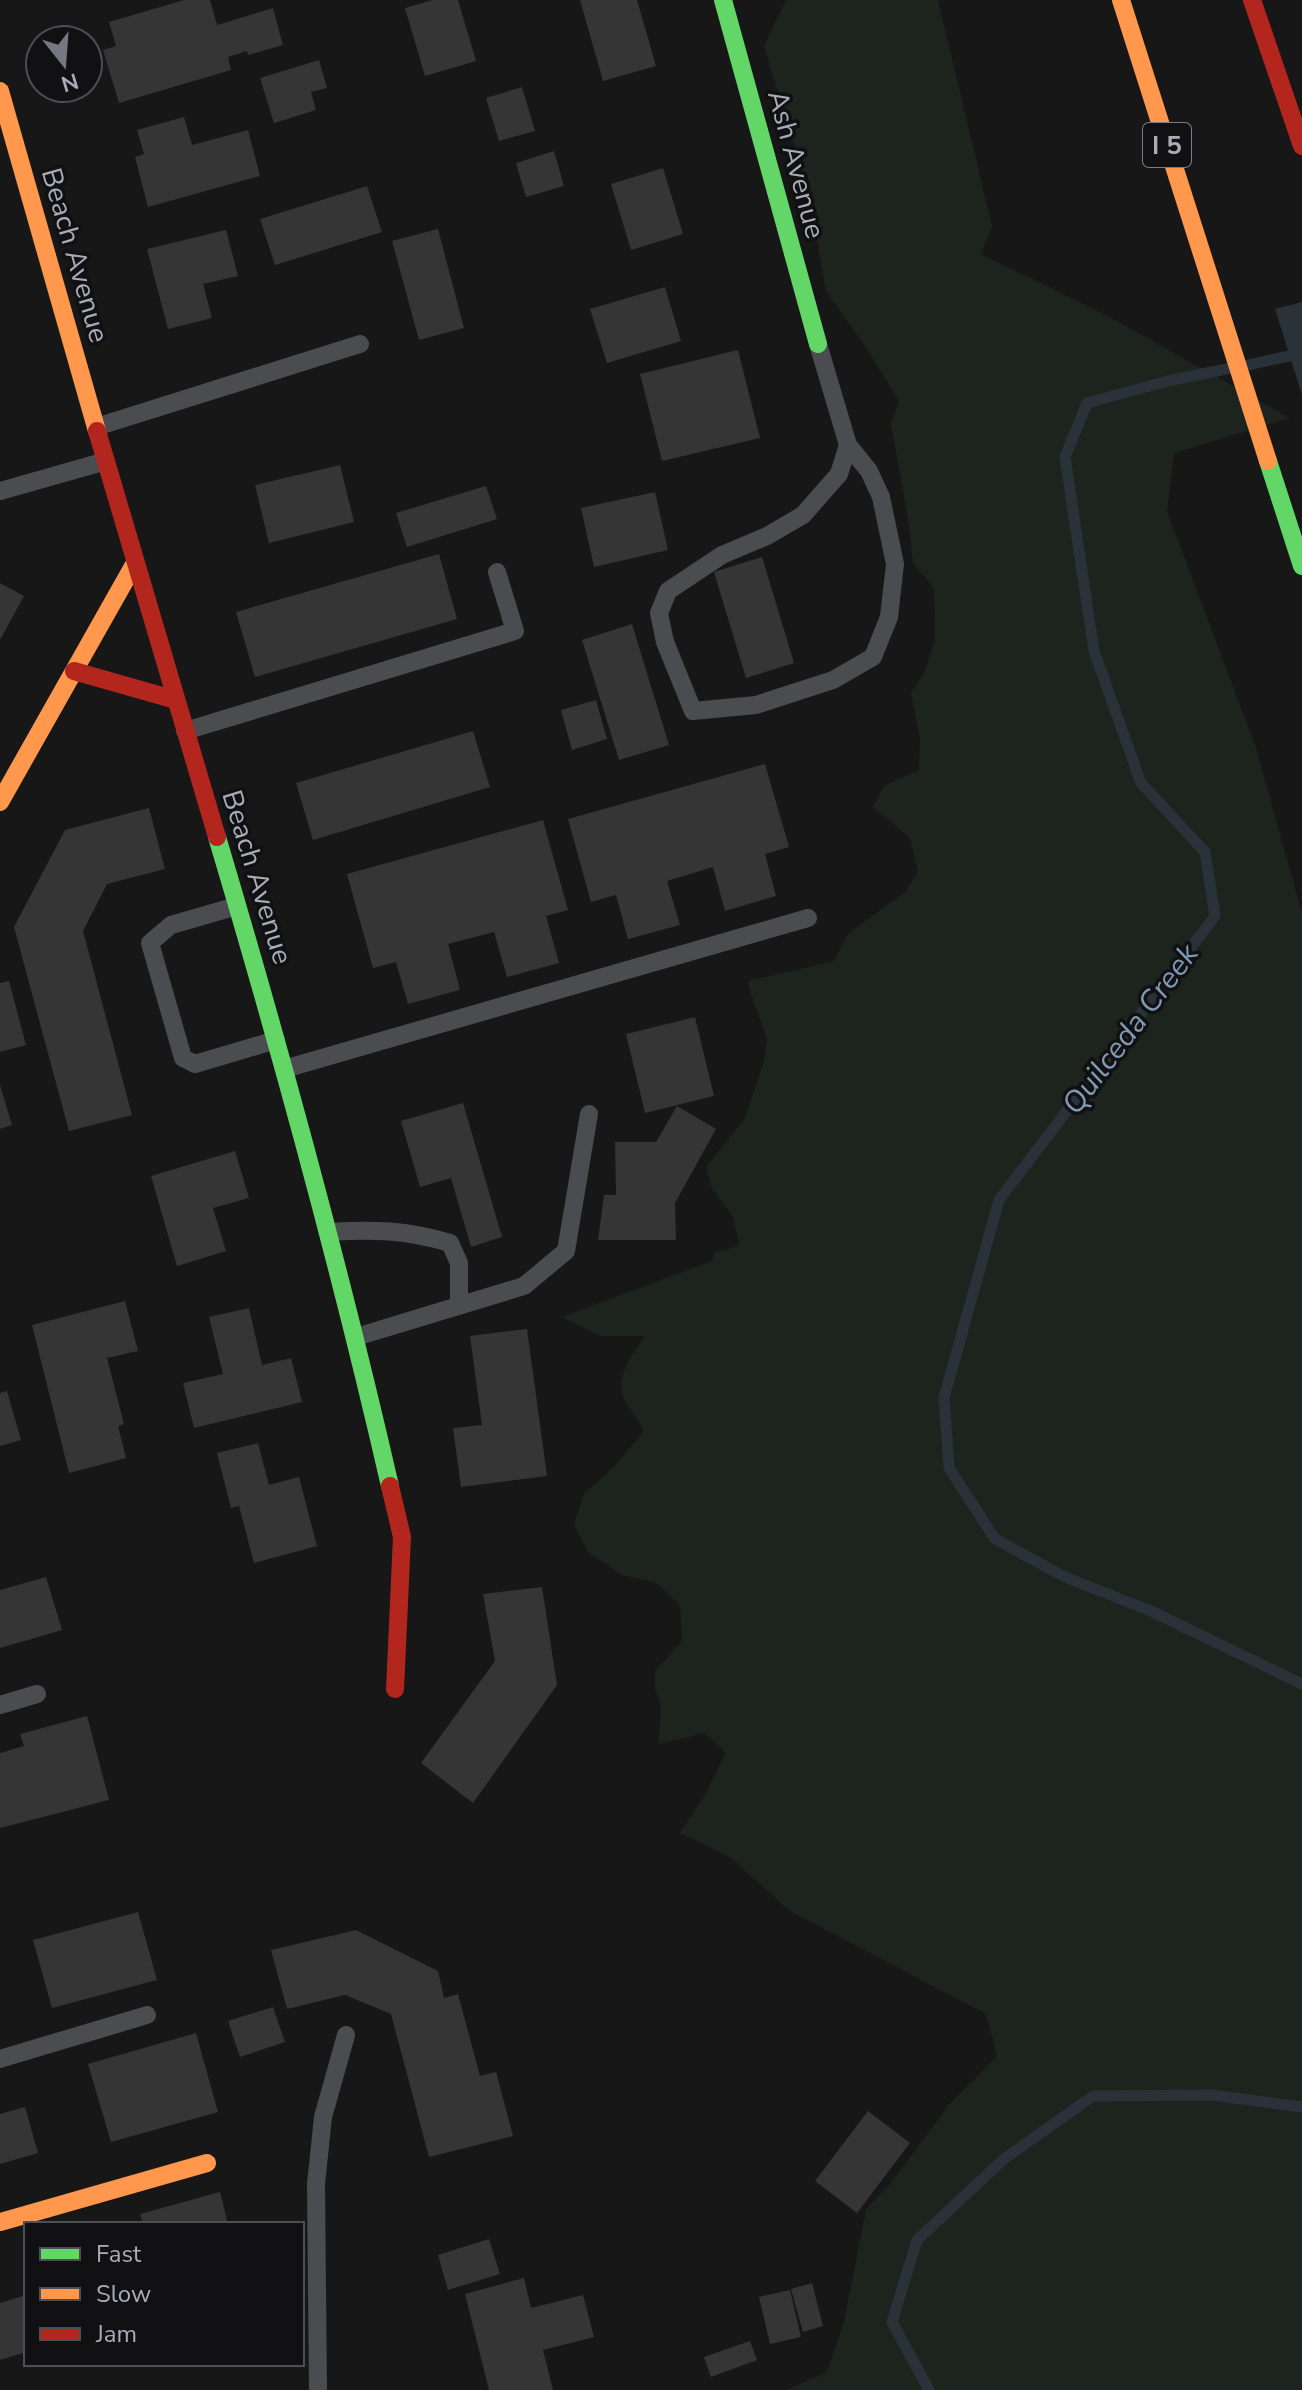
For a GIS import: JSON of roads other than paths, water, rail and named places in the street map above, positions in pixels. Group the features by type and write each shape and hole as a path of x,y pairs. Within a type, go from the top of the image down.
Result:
{"main road":[{"name":"Ash Avenue","path":"723,0 818,344"},
{"name":"I 5","path":"1121,0 1302,566"},
{"path":"1252,0 1302,146"},
{"name":"Beach Avenue","path":"0,91 276,1040 356,1337 402,1537 395,1689"},
{"path":"0,802 135,563"},
{"path":"74,671 176,700"},
{"path":"0,2222 207,2163"}],"lane":[{"path":"96,427 360,344"},
{"path":"818,344 848,445 869,471 881,497 895,564 889,617 873,657 833,680 756,705 693,711 665,642 659,613 668,591 722,555 767,536 803,515 839,474 848,445"},
{"path":"0,491 106,461"},
{"path":"185,731 515,631 497,572"},
{"path":"237,906 171,925 150,943 183,1058 195,1064 276,1040"},
{"path":"284,1069 808,918"},
{"path":"356,1337 524,1286 566,1251 589,1114"},
{"path":"328,1232 371,1229 421,1234 450,1243 459,1263 459,1306"},
{"path":"0,1705 37,1694"},
{"path":"0,2059 147,2015"},
{"path":"318,2390 316,2184 323,2117 346,2035"}],"waterway":[{"name":"Quilceda Creek","path":"1248,365 1302,353"},
{"name":"Quilceda Creek","path":"1231,368 1087,403 1065,457 1094,651 1141,783 1205,852 1215,916 999,1200 944,1398 949,1468 995,1539 1065,1577 1153,1612 1302,1684"},
{"name":"Quilceda Creek","path":"929,2390 892,2322 917,2240 1004,2159 1093,2096 1212,2095 1302,2107"}]}
